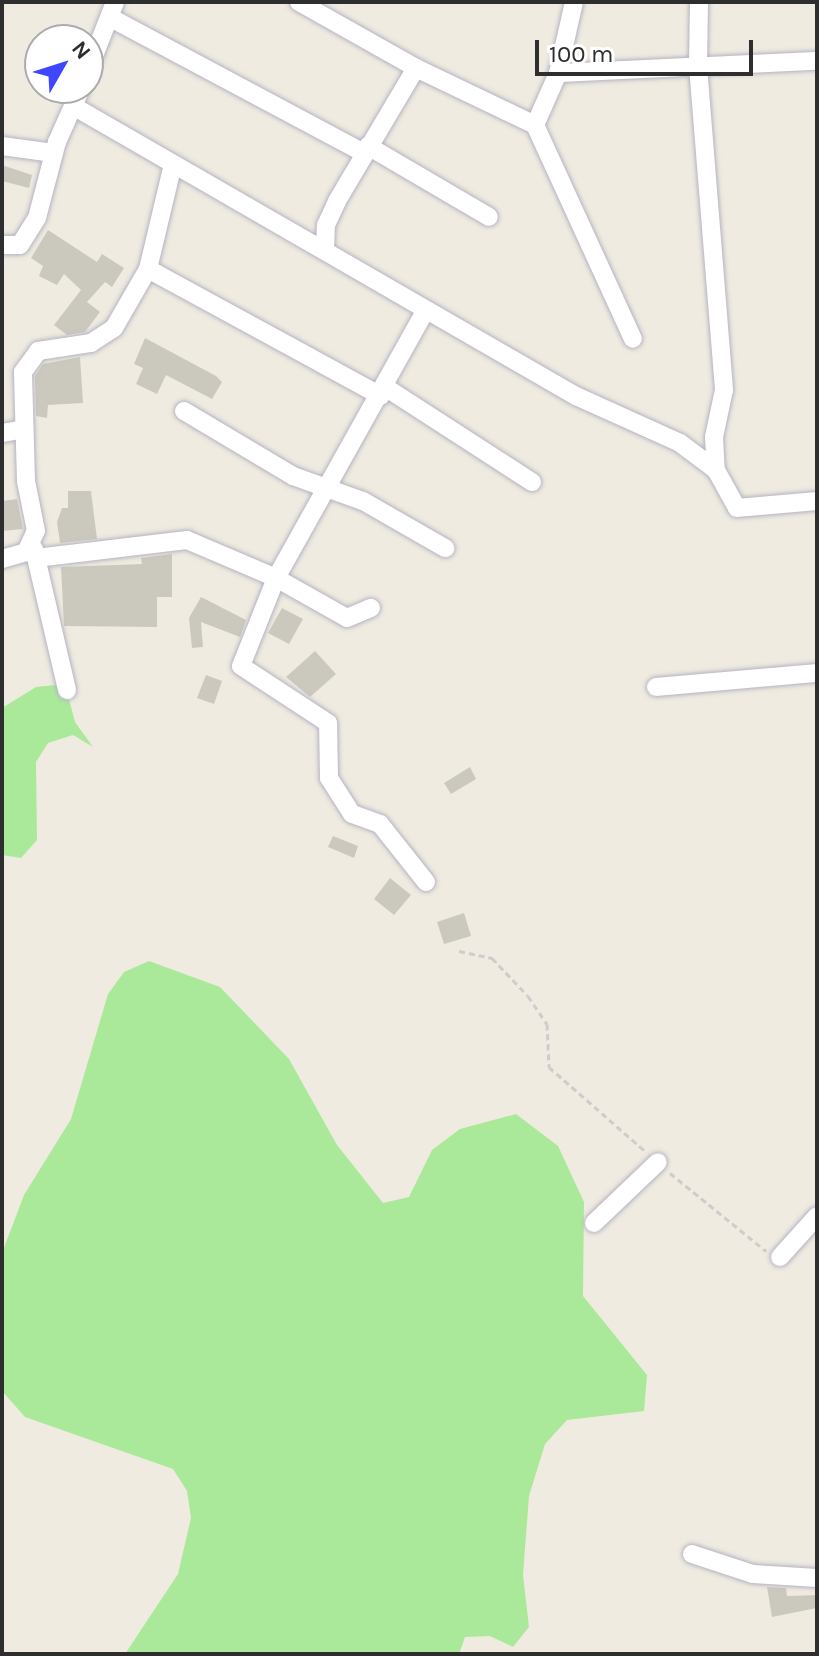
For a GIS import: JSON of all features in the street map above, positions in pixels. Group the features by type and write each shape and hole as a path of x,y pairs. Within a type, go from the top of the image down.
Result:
{"street":[{"path":"299,2 416,68 535,125 633,339"},
{"path":"535,125 558,73 574,2"},
{"path":"699,2 698,66 724,390 714,437 716,470"},
{"path":"104,32 113,10 489,217"},
{"path":"558,73 817,61"},
{"path":"325,251 326,225 366,150 416,68"},
{"path":"2,245 20,245 37,218 54,153 74,104"},
{"path":"86,104 172,168 325,251 619,420 680,443 716,470 737,508 817,501"},
{"path":"2,146 54,153"},
{"path":"67,690 35,552 24,429 23,372 38,351 103,337 148,269 172,168"},
{"path":"148,269 383,391 532,482"},
{"path":"426,310 276,578 241,666 328,723 329,778 352,814 380,824 426,882"},
{"path":"184,411 293,476 329,488 445,548"},
{"path":"2,433 24,429"},
{"path":"2,559 35,552 187,540 276,578 347,618 371,608"},
{"path":"656,687 817,673"},
{"path":"594,1223 658,1162"},
{"path":"780,1257 817,1216"},
{"path":"692,1554 753,1574 817,1578"}],"path":[{"path":"459,951 492,958 528,996 547,1024 549,1067 753,1245 780,1257"}],"green space":[{"path":"65,684 75,722 93,747 73,735 48,743 36,762 37,840 21,858 2,855 2,708 36,687"},
{"path":"149,961 220,987 289,1059 337,1145 383,1203 409,1197 432,1150 460,1129 516,1114 558,1146 584,1202 583,1296 647,1375 644,1411 567,1420 545,1444 529,1496 523,1575 529,1627 513,1647 490,1636 465,1637 459,1654 125,1654 178,1574 191,1518 187,1491 173,1469 25,1417 2,1391 2,1253 24,1195 71,1119 108,994 124,972"}],"building":[{"path":"2,165 32,175 29,188 2,181"},
{"path":"48,230 97,262 102,254 124,268 112,287 105,282 87,302 100,312 85,332 67,335 54,325 81,290 64,274 57,285 39,276 43,266 31,258"},
{"path":"145,338 216,376 222,382 212,399 166,375 157,394 136,384 143,368 134,364"},
{"path":"80,357 83,403 48,405 47,418 36,416 35,376 43,364"},
{"path":"68,491 91,491 97,539 60,543 57,522 62,508 68,508"},
{"path":"17,499 23,529 2,531 2,501"},
{"path":"172,554 172,597 157,597 157,627 64,626 61,567 142,564 141,558"},
{"path":"201,597 246,620 240,637 201,622 203,647 192,648 189,618"},
{"path":"282,608 303,619 289,644 268,633"},
{"path":"315,651 336,674 310,697 286,677"},
{"path":"206,675 222,681 214,704 197,698"},
{"path":"470,767 476,779 451,794 444,783"},
{"path":"333,836 358,846 354,858 328,847"},
{"path":"390,878 411,895 394,915 374,899"},
{"path":"464,913 471,936 444,944 437,922"},
{"path":"767,1587 786,1588 787,1596 817,1595 817,1608 772,1617"}]}
